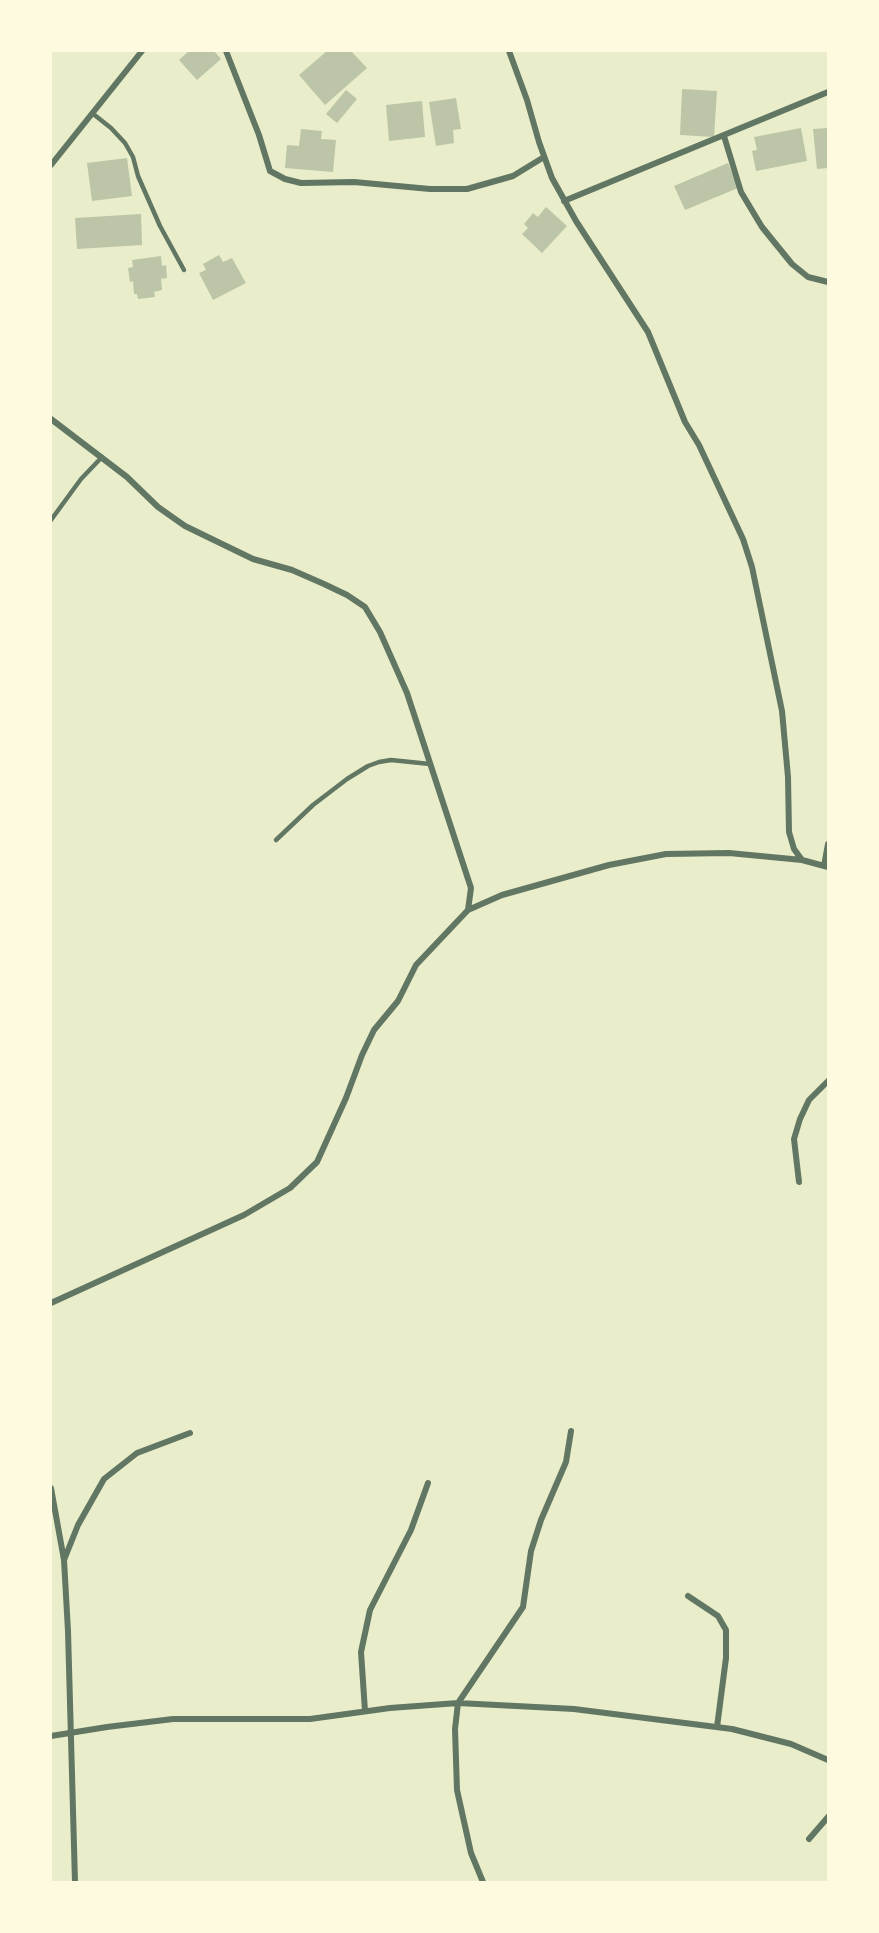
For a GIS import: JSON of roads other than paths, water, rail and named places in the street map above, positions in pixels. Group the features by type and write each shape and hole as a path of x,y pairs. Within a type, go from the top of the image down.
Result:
{"street":[{"path":"51,165 142,51"},
{"path":"225,51 270,171 285,179 301,183 354,182 430,189 467,189 513,176 544,157"},
{"path":"509,51 544,157 564,201 648,332 685,422 699,445 743,539 752,567 782,711 788,777 789,832 794,849 802,860"},
{"path":"564,201 828,92"},
{"path":"724,136 741,192 762,227 792,264 808,277 828,282"},
{"path":"51,419 102,457 158,507 185,526 253,559 314,579 347,595 364,607 380,632 407,693 471,888 468,910"},
{"path":"51,1303 244,1215 290,1188 317,1162 374,1030 398,1001 416,965 468,910 502,895 609,865 666,854 729,853 802,860 826,866 828,844"},
{"path":"799,1182 794,1139 809,1100 828,1081"},
{"path":"483,1882 471,1853 457,1790 455,1729 458,1704 523,1606 531,1551 541,1520 566,1462 571,1431"},
{"path":"64,1560 78,1525 104,1479 137,1453 190,1433"},
{"path":"365,1712 360,1652 370,1610 411,1530 428,1483"},
{"path":"51,1488 64,1560 75,1882"},
{"path":"688,1596 717,1616 726,1630 726,1658 717,1727"},
{"path":"51,1736 107,1726 172,1719 310,1719 458,1704 574,1709 717,1727 791,1744 828,1760"},
{"path":"809,1839 828,1817"}],"lane":[{"path":"92,113 125,143 133,157 160,226 184,270"},
{"path":"51,520 81,479 102,457"},
{"path":"276,840 313,805 368,766 391,760 430,765"}]}
